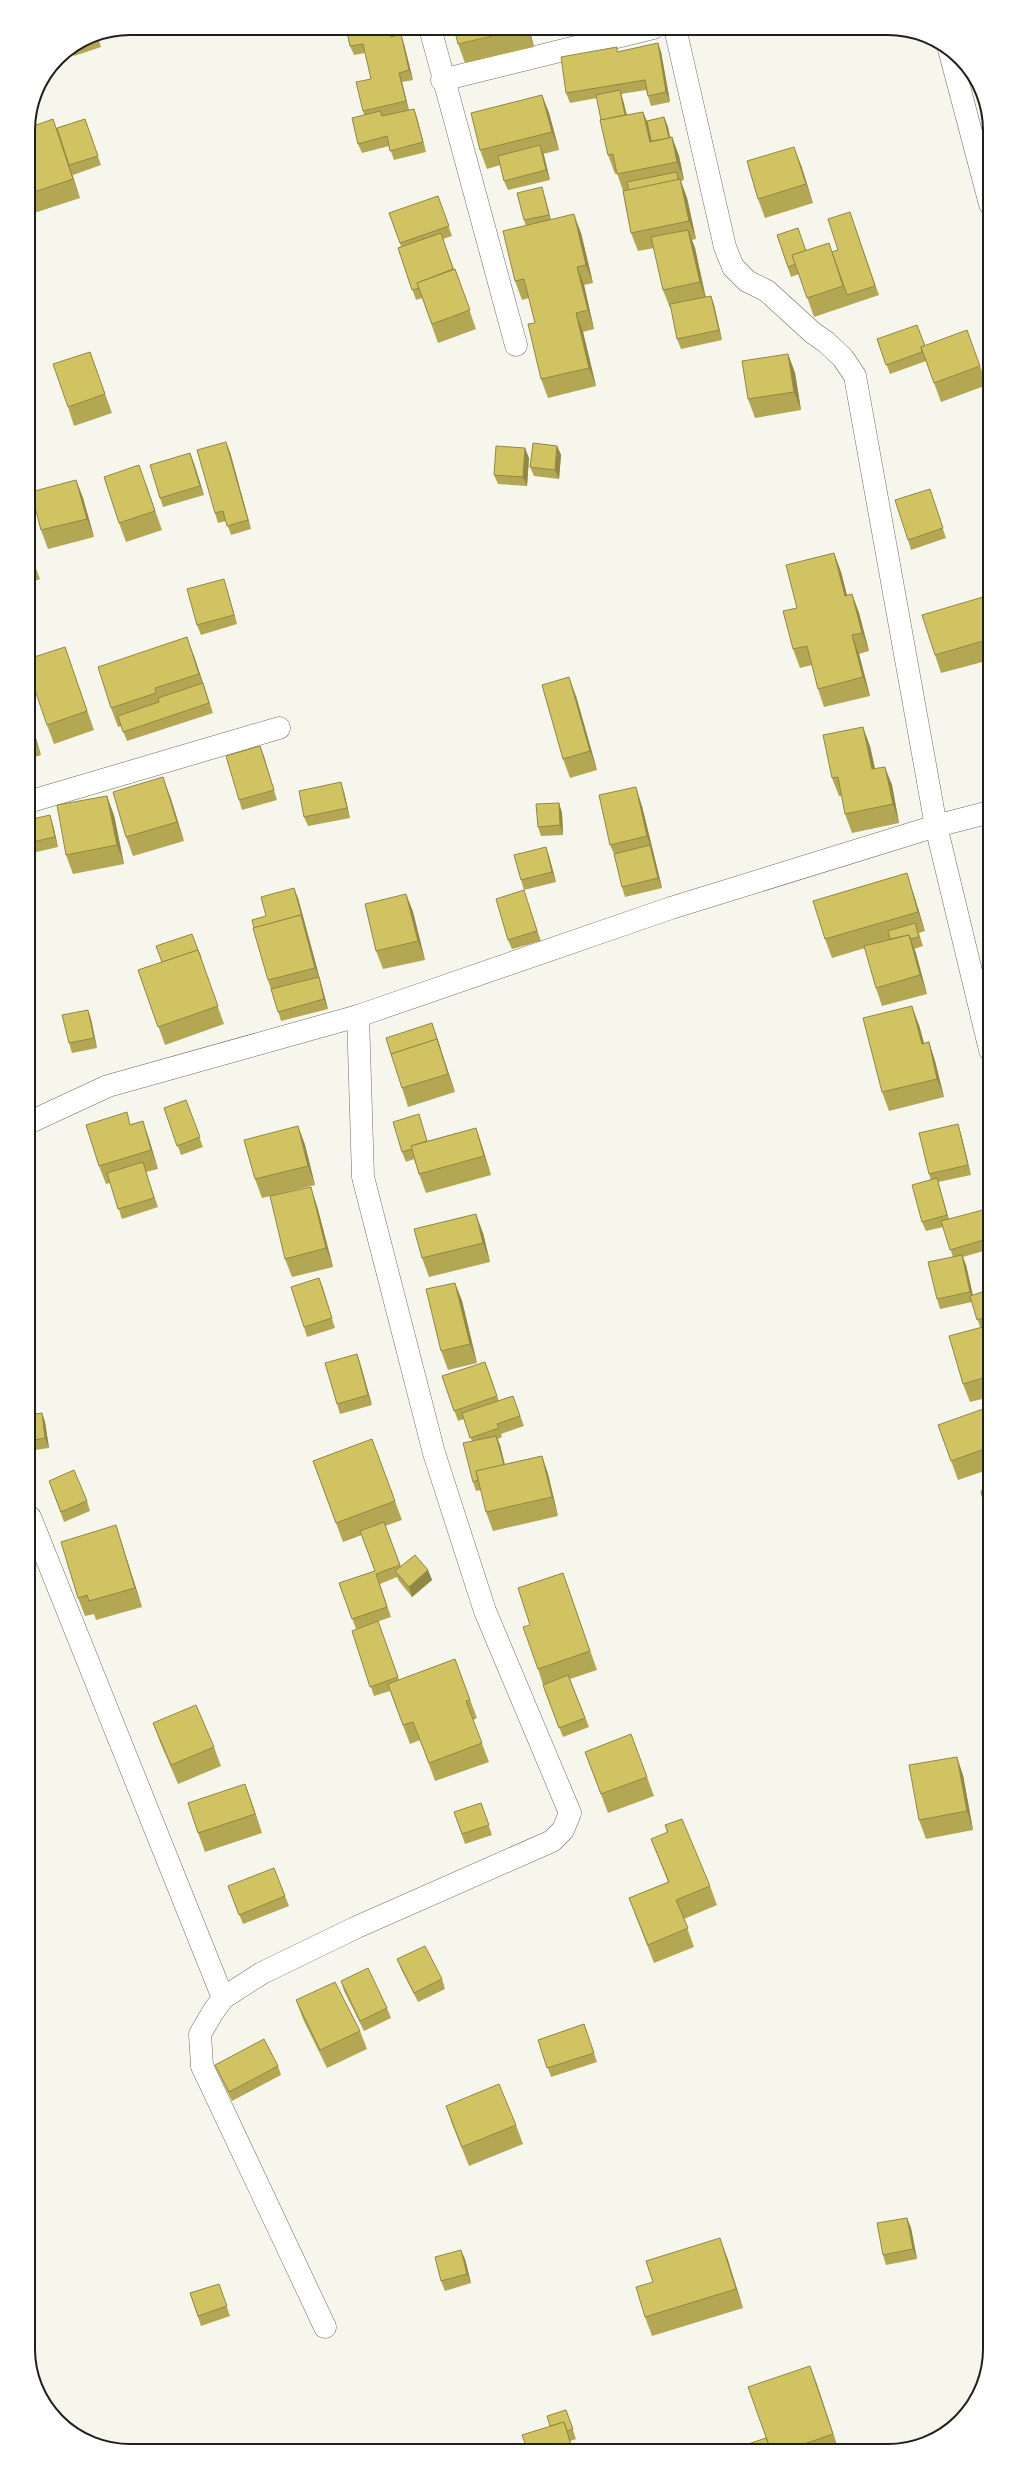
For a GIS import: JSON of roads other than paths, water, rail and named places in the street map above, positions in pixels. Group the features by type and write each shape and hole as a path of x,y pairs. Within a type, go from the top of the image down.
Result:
{"street":[{"path":"432,35 442,80 516,345"},
{"path":"442,80 625,35"},
{"path":"677,35 726,247 733,267 747,281 767,290 826,342 843,358 855,376 936,826 983,1021"},
{"path":"952,60 983,178"},
{"path":"35,800 279,728"},
{"path":"35,1120 108,1086 358,1016 672,908 936,826 983,814"},
{"path":"325,2327 202,2066 200,2034 223,1998 262,1973 552,1841 563,1830 570,1813 485,1611 434,1453 363,1177 358,1016"},
{"path":"35,1530 223,1998"}]}
